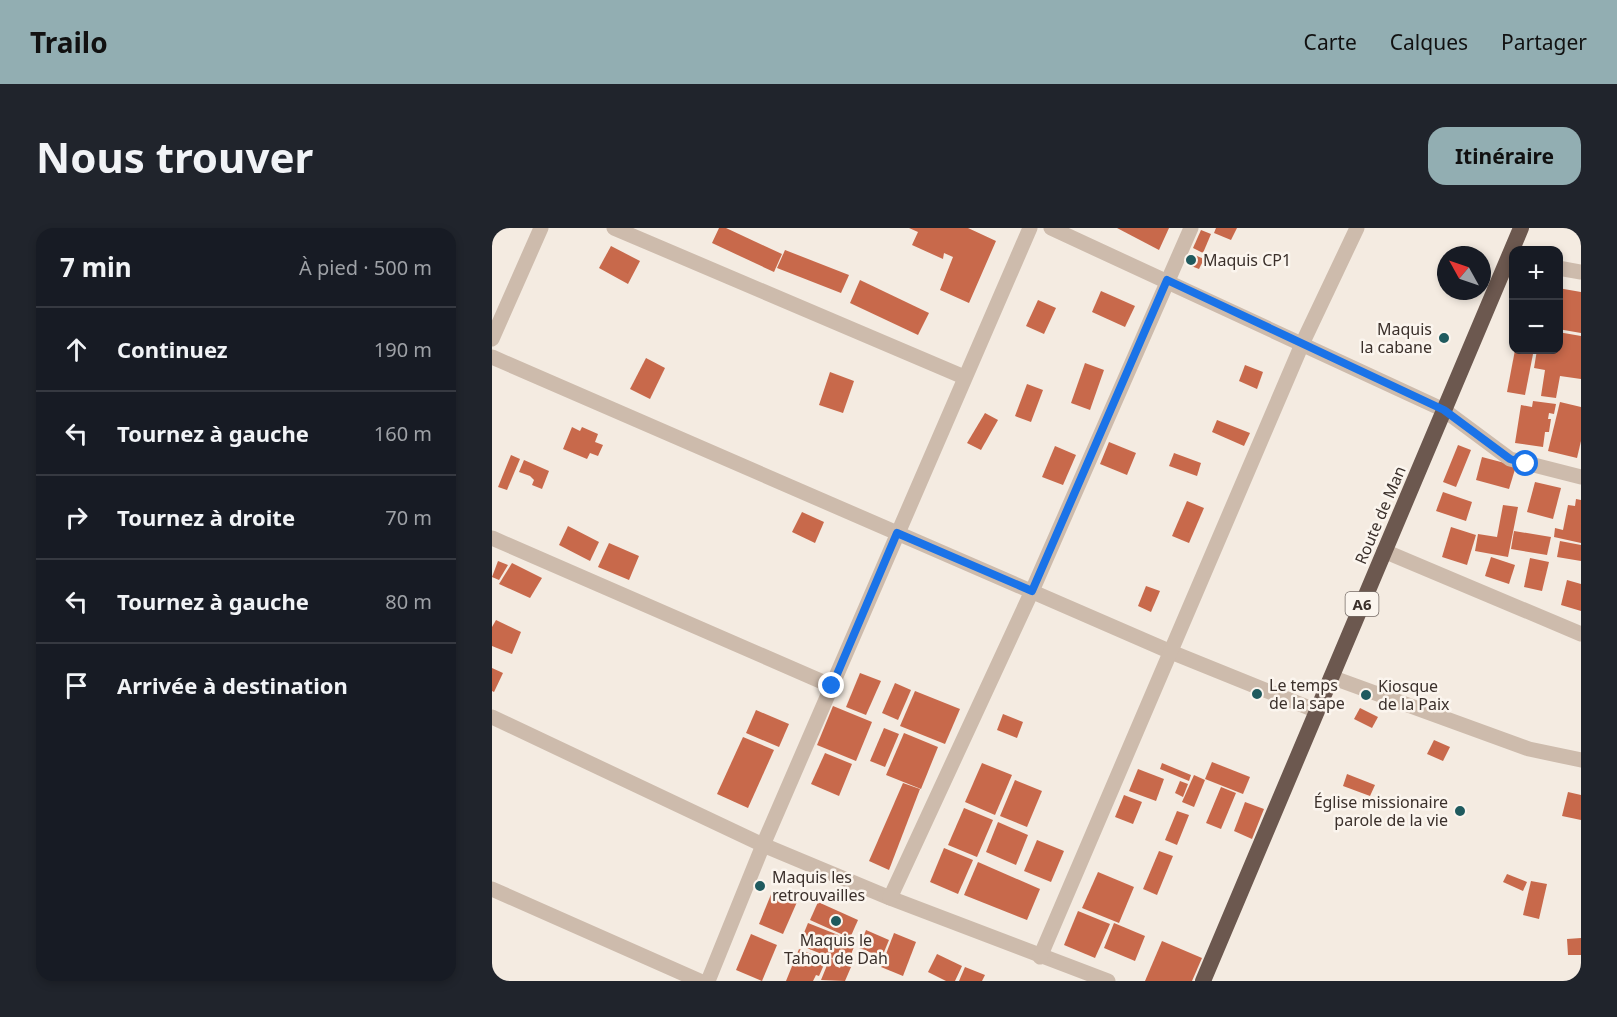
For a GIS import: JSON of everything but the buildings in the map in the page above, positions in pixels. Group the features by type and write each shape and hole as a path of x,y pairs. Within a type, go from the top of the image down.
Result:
{"highway":[{"name":"Route de Man","path":"1515,246 1521,228"},
{"name":"Route de Man","path":"1203,981 1444,410 1509,263"}],"street":[{"path":"492,339 542,228"},
{"path":"614,228 964,377"},
{"path":"708,981 763,844 1030,228"},
{"path":"1051,228 1303,342 1444,410 1510,459 1581,477"},
{"path":"890,898 1032,591 1191,228"},
{"path":"1040,957 1303,342 1357,228"},
{"path":"1563,269 1581,272"},
{"path":"492,357 1171,652 1317,711"},
{"path":"492,538 832,686"},
{"path":"1384,551 1581,634"},
{"path":"1331,677 1529,749 1581,759"},
{"path":"492,717 763,844 890,898 1108,981"},
{"path":"492,889 700,981"}],"place":[{"name":"Maquis CP1","path":"1191,260"},
{"name":"Maquis la cabane","path":"1444,338"},
{"name":"Le temps de la sape","path":"1257,694"},
{"name":"Kiosque de la Paix","path":"1366,695"},
{"name":"Église missionaire parole de la vie","path":"1460,811"},
{"name":"Maquis les retrouvailles","path":"760,886"},
{"name":"Maquis le Tahou de Dah","path":"836,921"}],"route":[{"path":"832,686 897,533 1032,591 1167,280 1444,410 1510,459 1526,464"}]}
